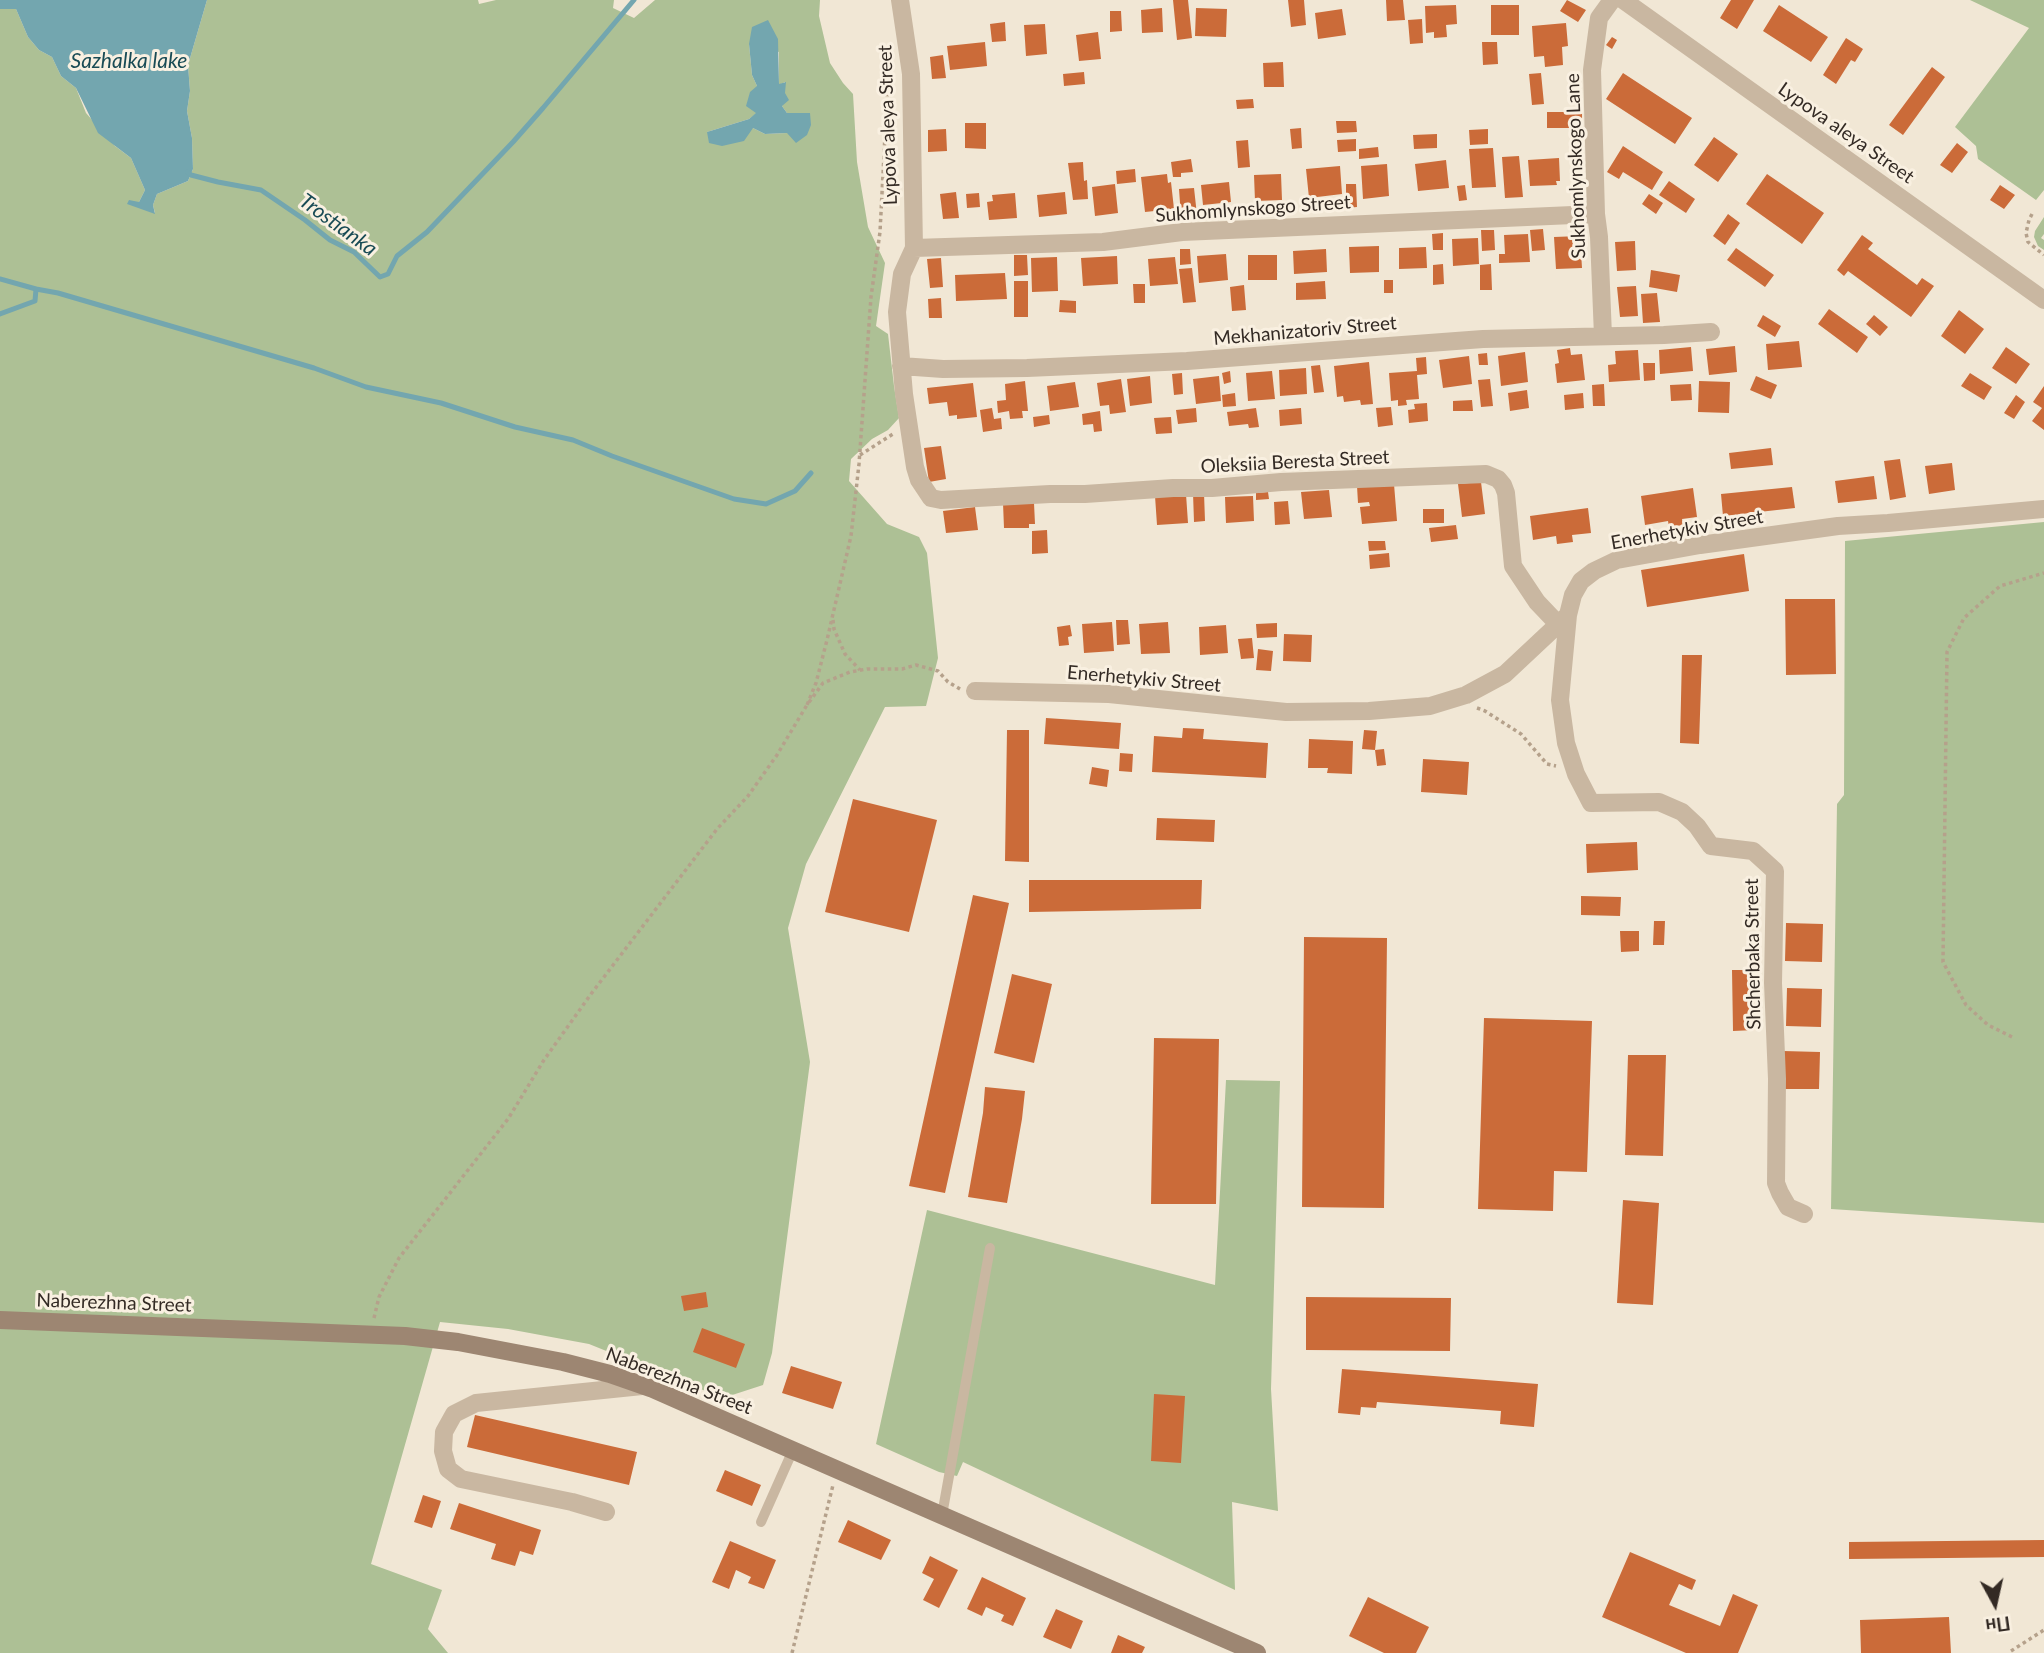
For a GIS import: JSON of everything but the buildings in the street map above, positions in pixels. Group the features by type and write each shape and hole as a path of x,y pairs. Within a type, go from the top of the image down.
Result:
{"main road":[{"name":"Naberezhna Street","path":"0,1320 360,1334 458,1342 610,1374 793,1450 1257,1653"}],"street":[{"name":"Lypova aleya Street","path":"900,0 911,74 914,248"},
{"name":"Sukhomlynskogo Lane","path":"1603,336 1592,70 1599,18 1612,0"},
{"name":"Lypova aleya Street","path":"1623,0 2044,300"},
{"name":"Sukhomlynskogo Street","path":"914,248 1102,242 1182,232 1596,214"},
{"path":"908,421 897,312 902,274 914,248"},
{"name":"Mekhanizatoriv Street","path":"901,366 943,369 1027,368 1187,361 1482,339 1711,332"},
{"name":"Oleksiia Beresta Street","path":"908,421 919,480 931,498 941,500 1486,474 1498,479 1506,493 1513,566 1536,602 1562,619"},
{"name":"Enerhetykiv Street","path":"975,691 1109,694 1286,712 1412,709 1430,706 1465,695 1505,674 1562,619 1581,581 1617,560 1700,545 1838,526 2044,509"},
{"name":"Shcherbaka Street","path":"1562,619 1560,700 1566,743 1591,803 1660,802 1682,812 1697,826 1711,846 1752,852 1775,871 1773,983 1777,1079 1776,1183 1788,1207 1804,1214"},
{"path":"606,1512 572,1502 461,1479 448,1469 443,1451 444,1432 454,1413 476,1402 642,1386"}],"lane":[{"path":"942,1515 990,1248"},
{"path":"761,1522 793,1450"}],"path":[{"path":"807,705 816,683 851,536 860,455 871,297 880,232 889,58"},
{"path":"2032,214 2026,233 2028,242 2044,255"},
{"path":"860,455 891,436 908,421"},
{"path":"2012,1037 1988,1024 1966,1004 1944,961 1947,652 1964,618 2000,586 2044,573"},
{"path":"832,615 834,629 845,654 860,670"},
{"path":"360,1334 372,1322 379,1297 399,1258 508,1119 544,1060 591,994 717,829 762,776 822,683 860,670 902,669 916,665 938,671 948,682 961,690 975,691"},
{"path":"1475,708 1485,711 1521,734 1547,764 1575,770"},
{"path":"792,1653 837,1469"},
{"path":"2011,1651 2044,1630"}],"green space":[{"path":"207,0 478,0 479,4 496,0 614,0 613,8 634,18 655,0 820,0 819,16 830,63 853,94 857,162 868,227 885,263 876,326 888,334 899,418 851,459 849,481 887,524 919,537 927,553 938,658 926,706 885,707 806,864 788,928 810,1062 772,1353 763,1385 723,1398 589,1344 508,1329 440,1322 371,1564 442,1590 428,1629 448,1653 0,1653 0,9 16,9 28,37 39,50 52,57 61,76 76,88 86,113 115,146 131,158 145,190 139,202 155,213 153,205 157,194 188,181 193,169 192,138 187,111 190,91 188,65","holes":["749,44 779,52 779,85 785,82 782,106 787,113 809,113 787,133 765,134 753,128 707,132 749,119 757,113 757,86 752,75"]},
{"path":"1970,0 2044,0 2044,190 2036,200 1978,159 1976,146 1955,127 2029,28"},
{"path":"2044,217 2044,234 2041,238 2044,240 2044,250 2038,246 2034,237"},
{"path":"2044,522 2044,1223 1831,1209 1837,804 1844,795 1845,541"},
{"path":"1226,1080 1280,1081 1271,1389 1278,1511 1232,1502 1235,1590 963,1462 957,1476 939,1472 876,1444 927,1210 1215,1285"}],"water":[{"name":"Sazhalka lake","path":"0,0 207,0 188,65 190,91 187,111 192,138 193,169 188,181 157,194 153,205 155,214 127,204 129,200 139,202 145,190 131,158 98,133 76,88 61,76 52,57 39,50 28,37 16,9 0,9"},
{"path":"768,20 778,39 779,84 786,82 785,93 789,100 782,106 787,113 810,113 811,125 807,135 796,143 787,133 765,134 753,128 744,141 722,146 709,143 707,132 749,119 756,113 746,106 750,92 757,86 752,75 749,44 752,27"}],"waterway":[{"name":"Trostianka","path":"188,172 218,182 261,190 330,240 354,252 380,277 388,274 397,256 427,232 513,142 634,0"},
{"path":"0,279 36,289"},
{"path":"0,314 35,301 36,289 58,293 314,368 366,387 441,403 515,427 573,440 734,499 766,504 795,491 811,473"}]}
